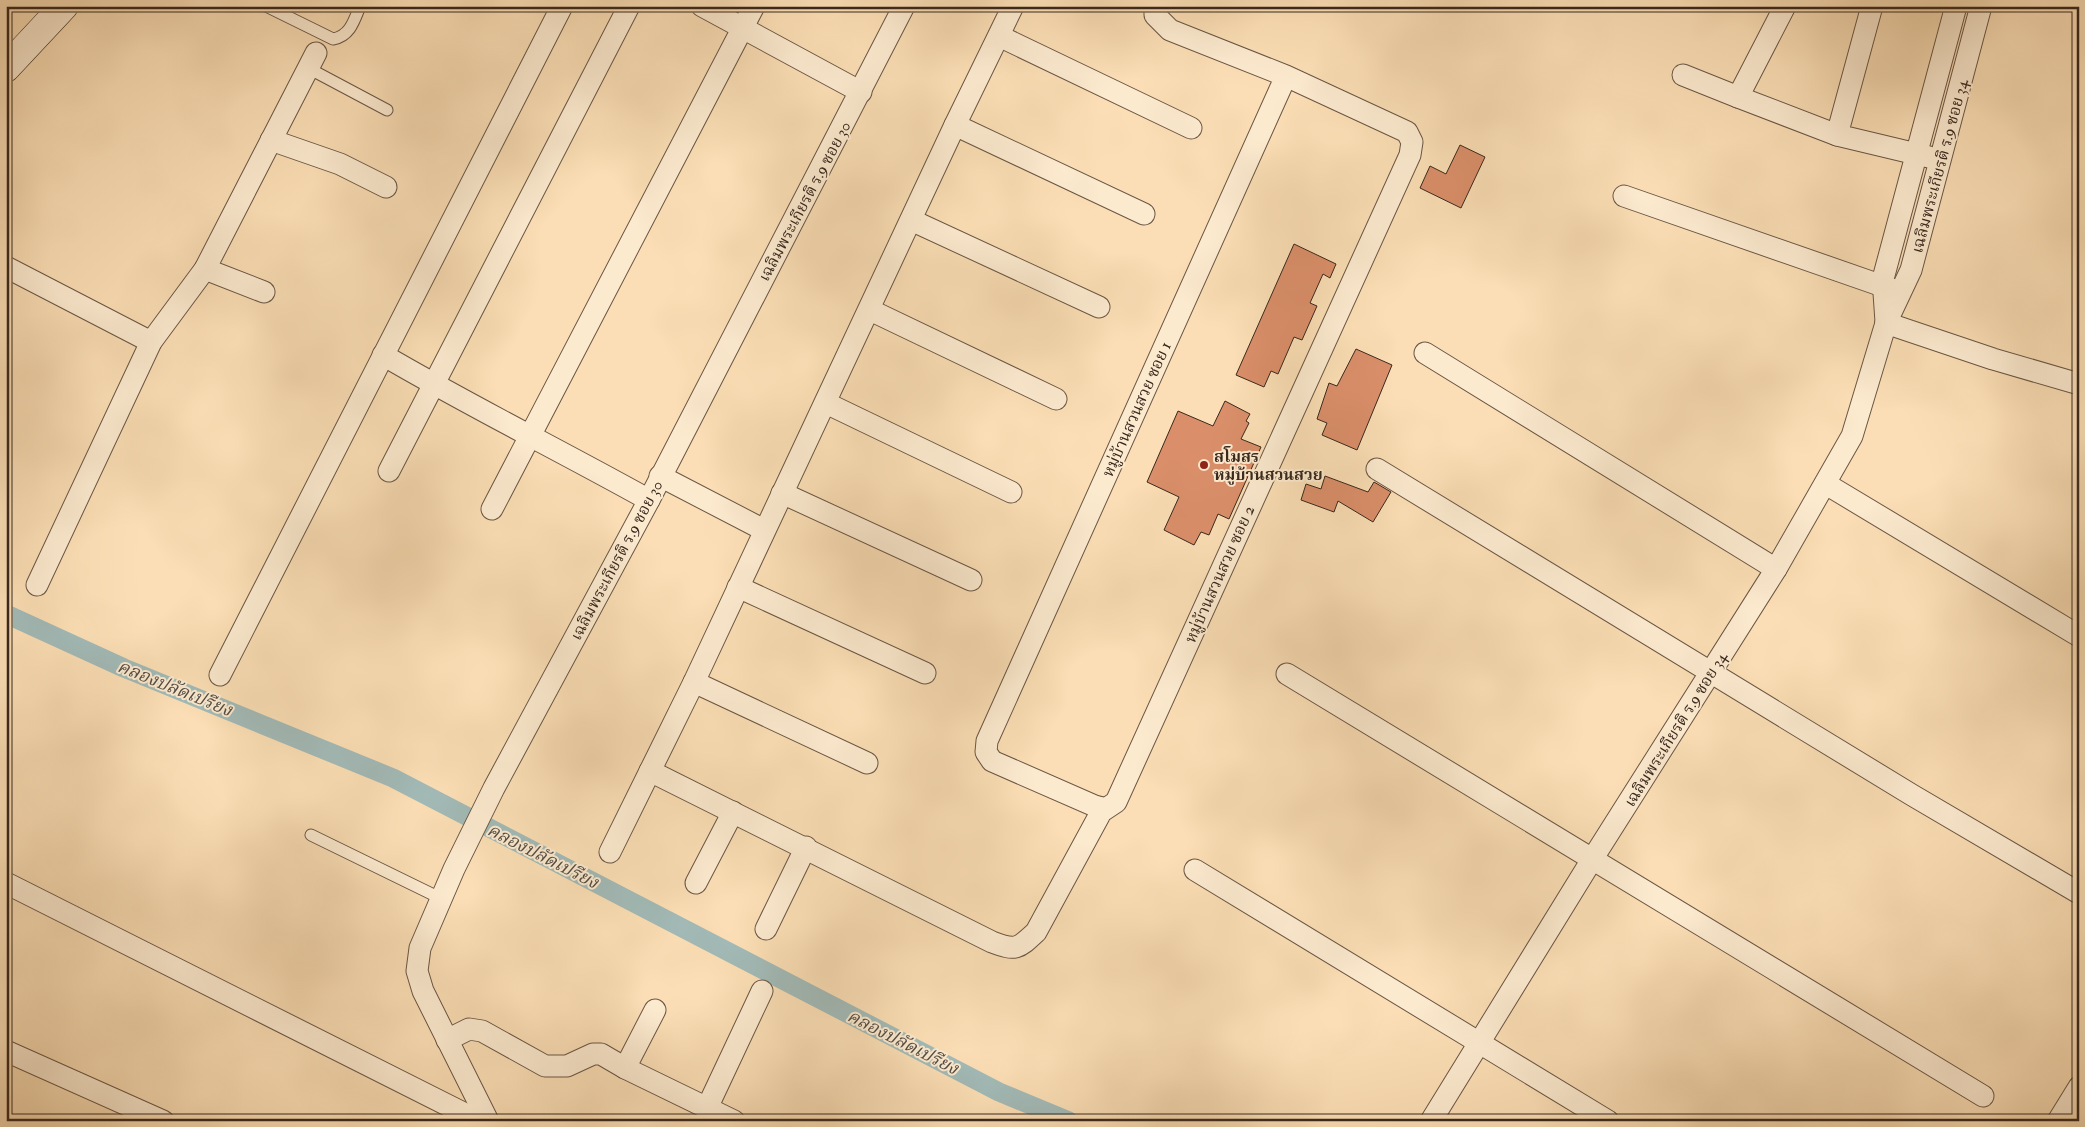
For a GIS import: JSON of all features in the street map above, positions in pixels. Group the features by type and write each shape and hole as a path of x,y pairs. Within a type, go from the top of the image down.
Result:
{"main road":[{"path":"6,68 64,6"}],"street":[{"path":"220,675 562,6"},
{"path":"388,471 629,6"},
{"path":"702,6 861,92"},
{"path":"492,508 754,6"},
{"name":"เฉลิมพระเกียรติ ร.9 ซอย 30","path":"488,1121 423,991 417,971 424,937 440,898 494,788 649,500 904,6"},
{"path":"610,852 694,682 764,530 870,310 955,125 1013,6"},
{"path":"1155,6 1155,15 1170,30 1286,76"},
{"path":"1738,97 1785,6"},
{"path":"1838,135 1872,6"},
{"name":"เฉลิมพระเกียรติ ร.9 ซอย 34","path":"1893,289 1883,279 1956,6"},
{"name":"เฉลิมพระเกียรติ ร.9 ซอย 34","path":"1431,1121 1593,858 1776,570 1852,436 1886,322 1893,289 1911,270 1981,6"},
{"path":"999,36 1191,128"},
{"path":"37,585 151,342 205,269 312,60"},
{"path":"1683,75 1838,135 1940,160"},
{"name":"หมู่บ้านสวนสวย ซอย 1","path":"1099,807 992,761 986,752 987,741 1286,76"},
{"name":"หมู่บ้านสวนสวย ซอย 2","path":"1099,807 1104,810 1116,802 1410,155 1412,142 1407,132 1286,76"},
{"path":"955,125 1144,214"},
{"path":"271,140 340,164 386,187"},
{"path":"1624,196 1893,289"},
{"path":"912,220 1099,307"},
{"path":"6,266 151,342"},
{"path":"205,269 264,292"},
{"path":"870,310 1056,399"},
{"path":"1886,322 1993,359 2079,384"},
{"path":"1425,353 1776,570"},
{"path":"383,355 649,500"},
{"path":"826,403 1011,492"},
{"path":"1376,469 2079,893"},
{"path":"660,476 764,530"},
{"path":"1826,484 2079,636"},
{"path":"782,493 971,580"},
{"path":"738,587 925,673"},
{"path":"1287,674 1983,1096"},
{"path":"694,682 867,763"},
{"path":"650,771 806,847 992,942 1010,949 1020,947 1036,932 1099,816 1099,807"},
{"path":"696,882 733,812"},
{"path":"766,929 806,847"},
{"path":"1195,870 1608,1121"},
{"path":"6,883 479,1121"},
{"path":"707,1108 762,991"},
{"path":"625,1068 655,1010"},
{"path":"447,1040 469,1029 482,1031 545,1066 567,1066 593,1054 602,1054 625,1068 734,1121"},
{"path":"6,1050 163,1121"},
{"path":"2058,1121 2079,1086"}],"lane":[{"path":"266,6 333,39 343,37 351,28 360,6"},
{"path":"288,17 293,6"},
{"path":"312,60 387,110"},
{"path":"311,835 440,898"}],"building":[{"path":"1460,145 1485,157 1461,208 1420,188 1430,166 1446,174"},
{"path":"1294,244 1336,264 1330,278 1323,274 1310,303 1317,306 1302,340 1294,337 1278,374 1271,371 1264,387 1236,375"},
{"path":"1356,349 1392,365 1357,450 1322,435 1327,423 1317,419 1329,383 1337,386"},
{"name":"สโมสร หมู่บ้านสวนสวย","path":"1225,401 1250,414 1246,421 1249,423 1241,439 1261,447 1229,519 1218,514 1209,535 1201,532 1194,545 1164,530 1179,497 1147,482 1178,411 1213,426"},
{"path":"1325,476 1368,492 1374,482 1391,492 1373,522 1338,501 1334,512 1301,500 1306,484 1321,489"}],"waterway":[{"name":"คลองปลัดเปรียง","path":"6,614 124,668 393,778 999,1092 1069,1121"}],"place":[{"name":"สโมสร หมู่บ้านสวนสวย","path":"1204,465"}]}
